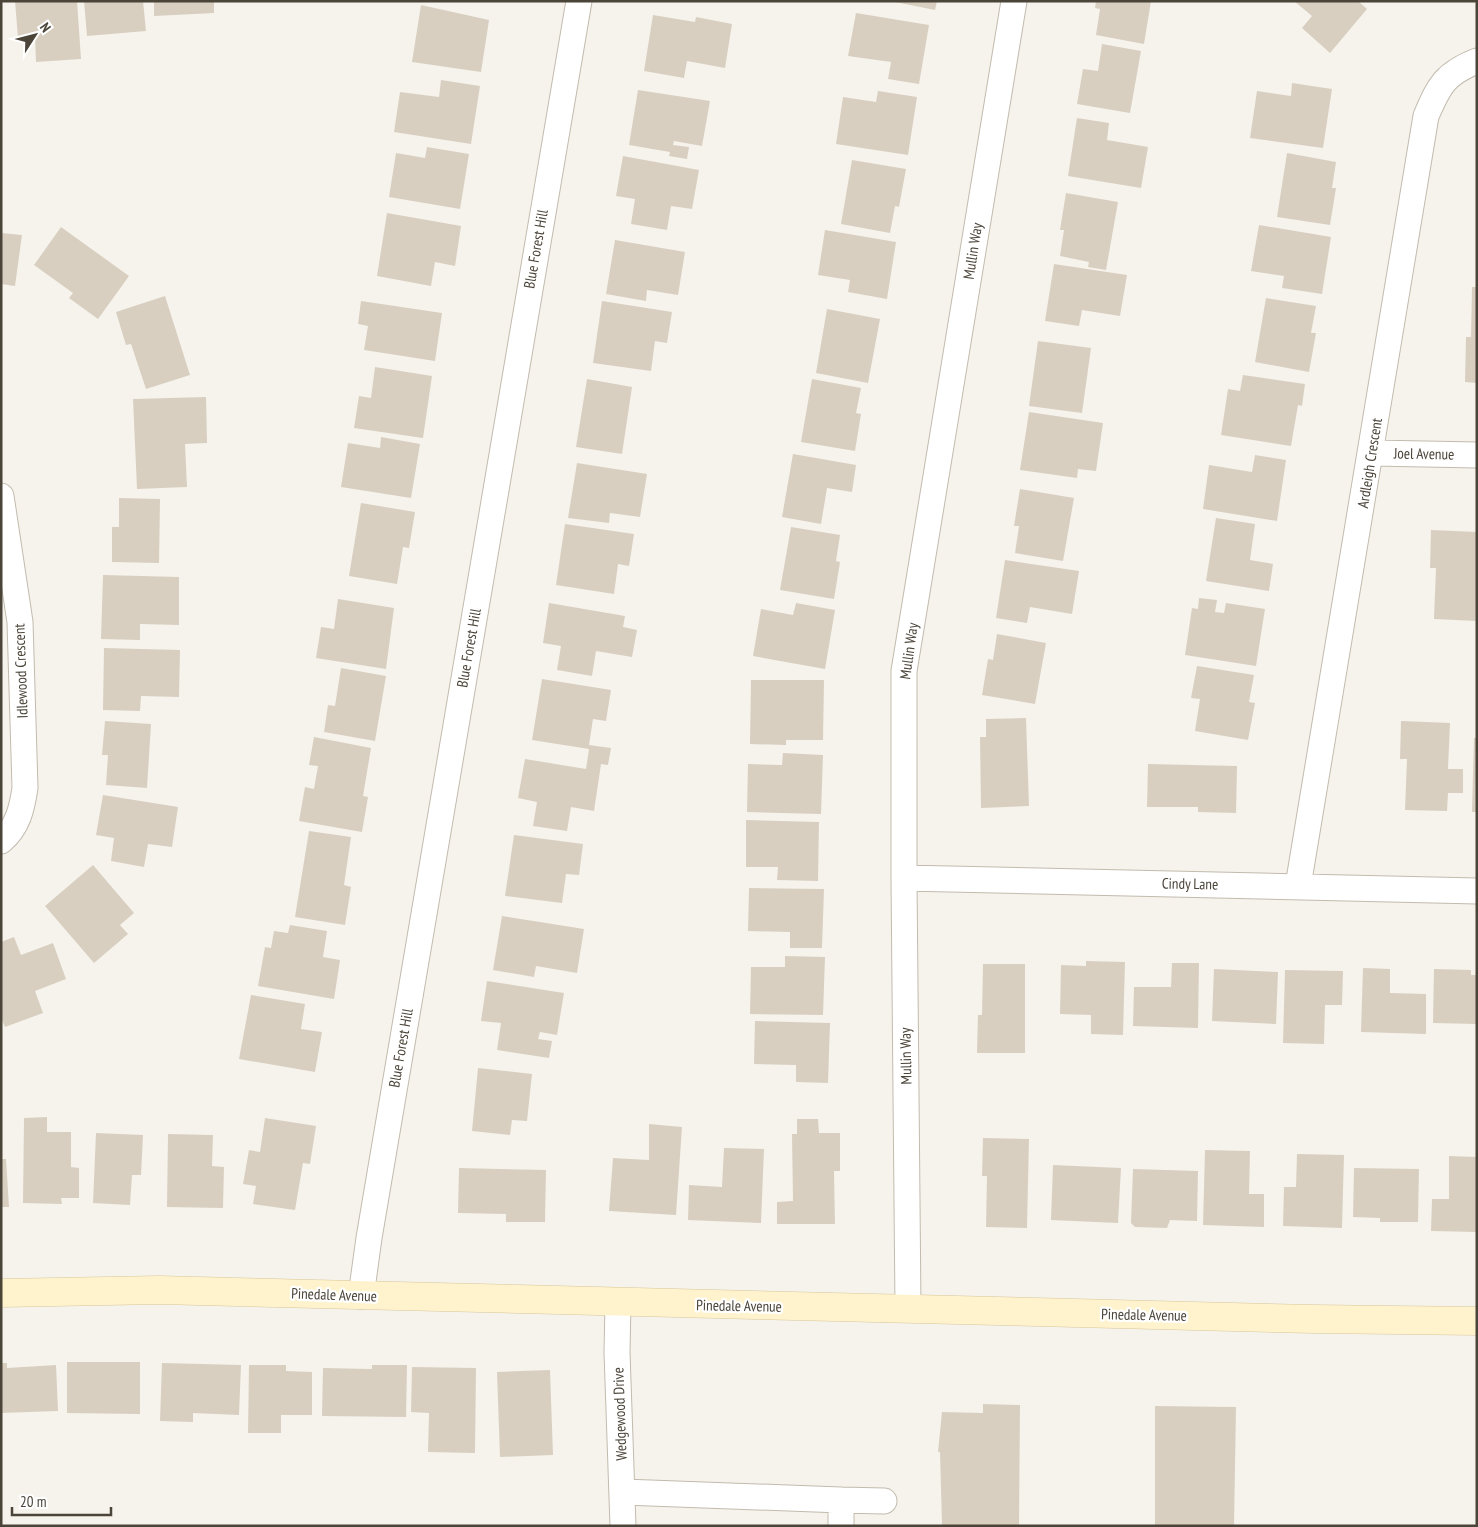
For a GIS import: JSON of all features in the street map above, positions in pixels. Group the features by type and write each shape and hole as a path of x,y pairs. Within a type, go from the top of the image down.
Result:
{"street":[{"name":"Blue Forest Hill","path":"361,1296 370,1228 578,1"},
{"name":"Mullin Way","path":"908,1310 904,670 1014,1"},
{"name":"Ardleigh Crescent","path":"1298,886 1372,453 1426,116 1440,86 1462,67 1477,61"},
{"name":"Joel Avenue","path":"1372,453 1477,455"},
{"name":"Idlewood Crescent","path":"1,496 20,622 25,788 22,809 16,823 1,841"},
{"name":"Cindy Lane","path":"904,878 1477,891"},
{"name":"Pinedale Avenue","path":"1,1293 160,1290 908,1310 1477,1321"},
{"name":"Wedgewood Drive","path":"618,1303 617,1352 623,1526"},
{"path":"623,1492 884,1501"},
{"path":"841,1500 841,1526"}],"building":[{"path":"15,1 77,1 81,59 36,62 35,36 18,38"},
{"path":"84,1 143,1 146,31 87,36"},
{"path":"154,1 214,1 214,13 154,16"},
{"path":"890,1 937,1 935,10"},
{"path":"1096,1 1151,1 1144,44 1096,35 1100,9 1095,8"},
{"path":"1294,1 1358,1 1367,9 1330,53 1302,28 1312,16"},
{"path":"421,5 489,20 481,72 412,62"},
{"path":"856,13 929,25 919,84 888,79 891,62 848,56"},
{"path":"653,15 695,22 696,17 732,24 725,68 687,61 684,78 644,71"},
{"path":"1102,44 1141,51 1130,113 1077,104 1083,69 1098,71"},
{"path":"441,80 480,86 471,144 394,132 400,92 439,97"},
{"path":"1292,83 1332,89 1323,148 1250,138 1257,91 1291,96"},
{"path":"638,90 710,101 702,146 674,141 673,145 689,147 687,159 669,156 670,152 629,145"},
{"path":"878,91 917,97 908,155 836,144 843,97 876,102"},
{"path":"1077,118 1109,123 1107,140 1148,147 1141,188 1068,176"},
{"path":"427,147 469,154 460,209 389,197 396,153 425,158"},
{"path":"1287,153 1336,162 1332,188 1336,188 1330,225 1277,217"},
{"path":"623,156 699,170 692,209 671,206 667,230 631,224 635,199 616,196"},
{"path":"852,160 906,169 899,207 895,206 890,233 841,224"},
{"path":"1066,193 1118,202 1106,270 1088,267 1089,262 1060,256 1064,230 1060,230"},
{"path":"387,213 461,226 455,266 435,262 431,286 377,276"},
{"path":"1259,225 1331,237 1322,294 1282,288 1284,276 1251,271"},
{"path":"61,227 129,276 98,319 69,298 73,293 34,265"},
{"path":"825,230 896,242 887,299 848,292 850,280 818,275"},
{"path":"1,233 22,235 15,286 1,284"},
{"path":"615,240 685,252 678,295 647,290 646,301 606,294"},
{"path":"1054,264 1127,275 1120,316 1082,310 1079,326 1045,321"},
{"path":"1472,287 1477,287 1477,383 1465,382 1466,337 1471,337"},
{"path":"165,296 190,375 146,389 131,344 126,345 116,312"},
{"path":"1266,298 1316,306 1311,333 1316,333 1309,372 1255,362"},
{"path":"361,301 442,313 435,361 364,350 368,326 358,324"},
{"path":"602,301 672,312 667,343 655,341 651,371 593,363"},
{"path":"827,309 880,319 868,383 816,373"},
{"path":"1038,341 1091,348 1082,413 1029,406"},
{"path":"375,367 432,376 423,438 354,428 359,396 371,398"},
{"path":"1243,375 1305,384 1302,406 1298,405 1291,446 1221,435 1228,389 1240,391"},
{"path":"587,379 632,387 622,454 576,447"},
{"path":"812,379 861,388 856,413 861,414 855,451 801,442"},
{"path":"206,397 207,443 185,444 187,487 137,489 133,399"},
{"path":"1029,412 1103,423 1096,471 1078,469 1077,478 1020,470"},
{"path":"381,437 420,444 411,498 341,487 348,443 380,448"},
{"path":"793,454 856,465 852,492 827,488 821,524 782,517"},
{"path":"1255,455 1286,460 1277,521 1203,509 1209,465 1252,472"},
{"path":"577,463 647,474 640,517 610,513 609,523 568,518"},
{"path":"1020,489 1074,498 1063,561 1015,553 1019,526 1014,526"},
{"path":"119,498 160,499 159,563 112,562 112,527 119,527"},
{"path":"361,503 415,512 409,548 403,547 397,584 349,576"},
{"path":"1216,518 1255,524 1250,560 1273,564 1269,591 1206,581"},
{"path":"565,524 634,534 629,566 618,564 614,594 556,585"},
{"path":"791,527 840,535 836,561 840,562 834,599 780,590"},
{"path":"1431,530 1477,532 1476,621 1434,619 1436,568 1430,568"},
{"path":"1005,560 1079,571 1072,614 1030,607 1027,623 996,618"},
{"path":"103,575 179,577 179,625 140,624 140,640 101,639"},
{"path":"1199,598 1217,600 1215,612 1224,613 1226,603 1265,609 1256,666 1185,655 1192,608 1198,609"},
{"path":"338,599 394,608 386,669 316,658 321,627 334,629"},
{"path":"549,603 625,616 623,627 637,630 632,657 596,651 592,676 557,670 561,646 543,643"},
{"path":"796,603 835,610 825,669 753,656 761,609 793,615"},
{"path":"997,634 1046,643 1035,704 982,695 988,659 993,660"},
{"path":"104,648 180,650 179,697 141,696 140,711 103,710"},
{"path":"1197,666 1254,675 1249,702 1255,703 1248,740 1195,731 1200,699 1191,698"},
{"path":"341,668 386,676 375,741 324,732 328,705 335,706"},
{"path":"542,679 611,690 606,721 593,719 589,745 611,748 608,765 601,764 594,811 571,807 567,831 533,826 537,802 518,798 525,759 586,769 589,749 532,740"},
{"path":"751,680 824,680 823,740 786,740 786,745 750,744"},
{"path":"1026,718 1029,806 981,808 980,737 986,737 986,719"},
{"path":"105,721 151,724 147,788 106,785 108,755 102,755"},
{"path":"1401,721 1450,723 1448,769 1463,769 1463,793 1448,793 1447,811 1405,810 1407,759 1400,759"},
{"path":"314,737 371,748 363,796 368,797 362,832 299,821 305,787 314,789 318,766 309,765"},
{"path":"1474,738 1477,738 1477,812 1472,812"},
{"path":"783,753 823,755 821,814 747,812 748,764 782,765"},
{"path":"1148,764 1237,766 1236,813 1198,812 1198,807 1147,807"},
{"path":"103,795 178,807 172,847 148,844 144,867 111,861 114,838 96,835"},
{"path":"746,820 819,822 818,881 777,880 778,867 746,867"},
{"path":"309,831 351,837 344,885 351,887 345,925 295,917"},
{"path":"514,835 583,844 579,875 566,874 562,903 505,896"},
{"path":"93,865 134,913 120,925 128,934 94,963 45,906"},
{"path":"749,888 824,889 822,948 790,948 790,932 748,931"},
{"path":"502,916 584,929 577,973 536,966 534,977 493,970"},
{"path":"290,925 327,931 323,957 340,960 334,999 258,986 265,947 271,948 274,931 288,933"},
{"path":"14,937 21,955 53,943 66,979 35,991 43,1013 5,1027 1,1017 1,942"},
{"path":"785,956 825,957 823,1015 750,1014 751,967 785,967"},
{"path":"1086,961 1125,962 1123,1035 1091,1034 1091,1015 1060,1014 1061,965 1086,966"},
{"path":"1172,963 1199,963 1198,1028 1133,1026 1134,987 1171,987"},
{"path":"983,964 1025,964 1025,1053 977,1053 978,1015 982,1015"},
{"path":"1363,968 1390,969 1390,993 1426,994 1426,1034 1361,1032"},
{"path":"1214,969 1278,972 1276,1024 1212,1021"},
{"path":"1434,969 1471,970 1471,975 1477,975 1477,1024 1433,1023"},
{"path":"1285,970 1343,971 1342,1005 1325,1005 1324,1044 1283,1043"},
{"path":"487,981 564,993 557,1035 540,1032 538,1039 552,1041 549,1058 497,1050 501,1023 481,1021"},
{"path":"251,995 305,1004 301,1029 322,1032 315,1072 239,1059"},
{"path":"755,1021 830,1023 828,1083 796,1082 796,1065 754,1064"},
{"path":"478,1068 532,1074 527,1121 512,1120 510,1135 472,1131"},
{"path":"47,1117 47,1132 71,1132 71,1167 79,1168 79,1198 61,1198 62,1204 23,1203 24,1118"},
{"path":"265,1118 316,1126 310,1164 303,1163 295,1210 253,1204 256,1186 243,1184 249,1150 260,1152"},
{"path":"797,1119 818,1119 819,1133 840,1133 840,1171 834,1171 835,1224 777,1224 777,1202 793,1201 792,1134 797,1134"},
{"path":"649,1124 682,1127 676,1215 609,1211 613,1158 649,1160"},
{"path":"96,1133 143,1135 141,1175 132,1175 130,1205 93,1203"},
{"path":"168,1134 213,1135 212,1166 224,1167 223,1208 167,1207"},
{"path":"983,1138 1029,1139 1027,1228 986,1227 987,1176 982,1176"},
{"path":"724,1148 764,1149 761,1223 688,1220 689,1185 722,1187"},
{"path":"1205,1150 1250,1151 1249,1194 1264,1194 1264,1227 1203,1225"},
{"path":"1297,1154 1344,1155 1342,1228 1283,1226 1284,1187 1296,1187"},
{"path":"1449,1156 1477,1157 1477,1232 1431,1231 1432,1199 1449,1199"},
{"path":"1,1159 6,1159 9,1207 1,1207"},
{"path":"1053,1165 1121,1168 1118,1223 1051,1220"},
{"path":"459,1168 546,1170 545,1222 506,1222 506,1214 458,1213"},
{"path":"1354,1168 1419,1169 1418,1222 1380,1222 1380,1218 1353,1217"},
{"path":"1133,1169 1198,1171 1197,1221 1170,1220 1167,1228 1135,1227 1131,1223"},
{"path":"67,1362 140,1362 140,1414 67,1413"},
{"path":"1,1363 7,1363 7,1368 56,1365 58,1411 1,1413"},
{"path":"162,1363 241,1365 239,1415 193,1413 193,1422 160,1421"},
{"path":"249,1365 286,1365 286,1371 312,1372 312,1415 281,1415 281,1433 248,1433"},
{"path":"372,1365 407,1365 406,1417 322,1416 323,1368 372,1369"},
{"path":"412,1367 476,1368 475,1453 428,1452 429,1413 411,1412"},
{"path":"550,1370 553,1455 500,1457 497,1372"},
{"path":"983,1404 1020,1405 1019,1526 942,1526 940,1452 938,1452 942,1412 983,1413"},
{"path":"1155,1406 1236,1407 1234,1526 1155,1526"}]}
